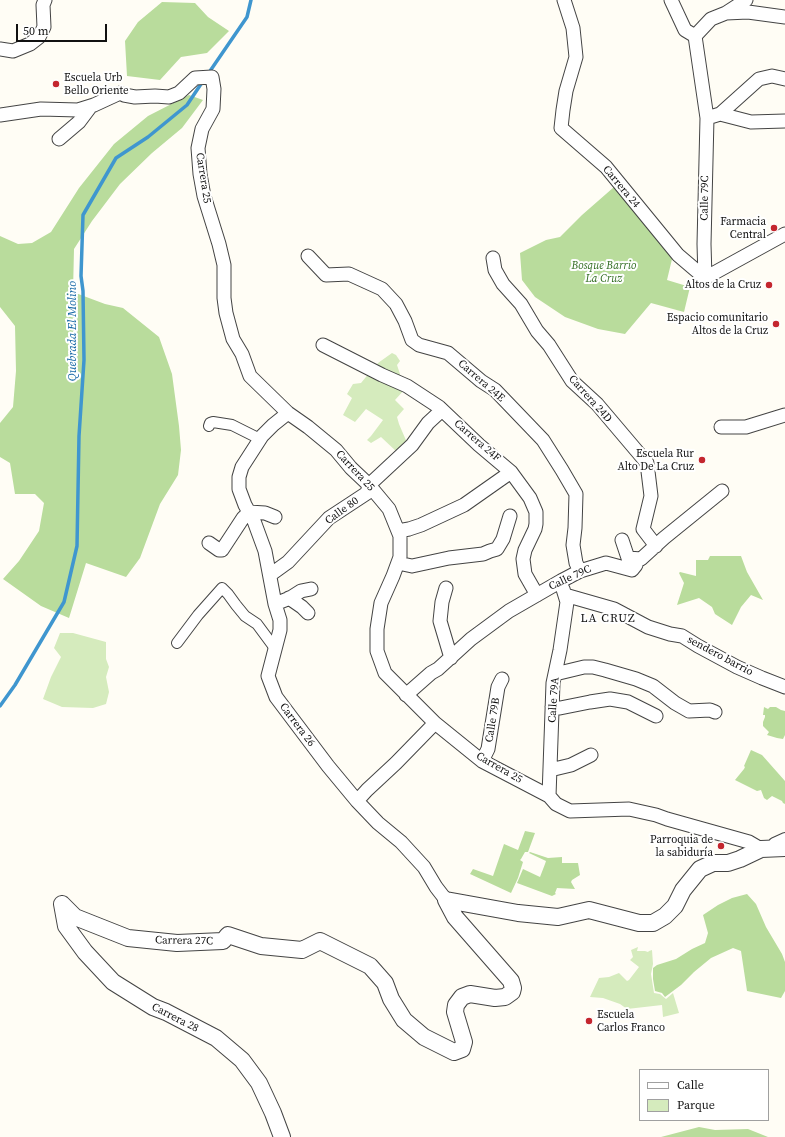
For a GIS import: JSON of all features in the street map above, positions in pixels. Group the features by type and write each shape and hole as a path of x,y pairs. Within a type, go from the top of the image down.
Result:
{"street":[{"path":"0,49 13,51 30,44 39,37 44,27 44,0"},
{"name":"Carrera 24","path":"564,0 573,28 576,57 566,91 561,128 606,167 678,255 705,278"},
{"path":"671,0 686,30 695,36 711,19 726,13 746,0"},
{"path":"726,13 748,12 785,17"},
{"name":"Calle 79C","path":"695,36 708,118 704,244 705,278"},
{"path":"708,118 720,114 758,79 772,76 785,79"},
{"name":"Carrera 25","path":"0,115 41,109 78,110 107,100 120,93 135,97 169,97 179,93 195,78 212,77 214,89 213,109 202,129 198,148 200,174 204,196 220,244 224,266 224,298 226,313 233,339 242,354 250,376 288,413 336,450 351,468 369,485 388,509 400,536 400,557 381,603 377,629 377,651 385,673 435,723 482,760 549,796 556,804 570,811 629,809 656,815 749,842 773,846"},
{"path":"59,139 79,122 91,106"},
{"path":"720,114 752,122 785,121"},
{"path":"705,278 785,234"},
{"name":"Carrera 24E","path":"308,256 326,275 349,274 382,289 396,304 405,321 412,340 419,345 448,353 481,381 495,390 543,440 576,494 573,545 576,563 580,571"},
{"name":"Carrera 24D","path":"493,258 495,270 503,284 521,304 536,331 549,345 572,381 597,404 647,463 651,496 643,529 656,546"},
{"name":"Carrera 24F","path":"323,345 407,386 442,410 479,445 511,472 530,498 536,512 535,529 525,550 523,558 525,574 537,595"},
{"name":"Calle 80","path":"270,575 288,562 329,518 367,493 369,485 412,446 428,423 442,410"},
{"name":"Carrera 26","path":"288,413 273,425 260,439 242,467 239,477 239,490 245,505 254,520 265,552 275,604 280,620 280,630 268,676 276,697 328,766 357,801 378,823 401,842 424,868 446,900 455,917 511,982 513,988 512,992 505,997 495,998 470,994 462,997 456,1004 455,1012 464,1042 462,1049 454,1052"},
{"path":"721,427 746,427 785,415"},
{"path":"209,426 210,423 213,422 232,425 260,439"},
{"path":"398,531 421,525 464,505 511,472"},
{"path":"622,540 628,558 642,559 722,492"},
{"path":"209,543 219,550 222,550 242,518 249,512 265,513 275,517"},
{"path":"398,563 412,566 459,556 483,554 497,549 510,516"},
{"name":"Calle 79C","path":"406,695 477,634 509,611 580,571 606,563 632,570 636,565 628,558"},
{"name":"Calle 79A","path":"549,796 553,683 560,650 566,602 561,581"},
{"path":"177,643 198,615 222,588 245,616 257,624 276,645"},
{"path":"446,588 442,602 440,622 450,658"},
{"path":"275,604 301,591 311,589"},
{"name":"sendero barrio","path":"565,595 614,609 648,627 682,636 720,658 785,687"},
{"path":"289,598 308,613"},
{"path":"555,674 584,667 593,667 636,679 653,686 675,703 689,711 710,710 715,712"},
{"name":"Calle 79B","path":"482,760 488,750 498,687 502,679"},
{"path":"552,707 560,708 610,699 628,702 656,716"},
{"path":"357,801 435,723"},
{"path":"550,770 571,765 591,755"},
{"path":"446,900 518,914 558,918 589,910 639,924 653,923 665,916 675,906 683,890 700,869 713,863 740,860 773,846 785,838"},
{"name":"Carrera 27C","path":"62,904 76,917 128,938 177,943 223,941 228,935 262,946 302,950 320,941 370,966 385,983 391,999 404,1020 424,1037 454,1052"},
{"name":"Carrera 28","path":"62,904 66,926 85,952 113,982 153,1007 166,1012 216,1038 242,1060 260,1083 282,1137"}],"green space":[{"path":"162,2 195,3 208,17 229,31 207,53 181,57 160,80 127,76 125,41 138,22"},
{"path":"189,95 203,100 182,128 152,153 120,184 92,221 74,249 73,292 105,304 123,308 159,337 172,374 181,450 178,475 160,504 140,558 126,577 86,563 69,618 41,606 3,579 19,561 39,531 44,503 35,494 15,494 10,463 0,457 0,423 13,407 16,371 15,326 0,307 0,236 18,244 32,243 51,232 79,188 114,144 148,116"},
{"name":"Bosque Barrio La Cruz","path":"614,187 673,255 667,280 690,287 684,312 651,303 625,334 598,329 565,317 535,297 522,280 520,253 546,240 560,237"},
{"path":"392,353 396,355 400,361 397,365 401,377 374,368 378,363"},
{"path":"370,372 405,389 395,400 404,409 397,417 408,445 398,453 381,437 371,443 367,440 383,420 366,409 355,422 343,415 352,398 347,394 353,384 361,383"},
{"path":"710,556 741,556 747,572 763,600 751,595 741,607 732,625 715,614 712,607 699,598 677,605 684,583 679,573 696,576 696,560 708,560"},
{"path":"60,633 73,633 106,642 106,659 109,667 106,677 109,692 106,704 93,708 62,707 43,699 51,677 61,657 54,648"},
{"path":"764,707 768,709 770,707 776,707 785,711 785,735 783,739 767,735 769,732 763,726 765,717 765,715 763,715"},
{"path":"751,750 762,755 785,781 785,804 772,796 767,800 764,798 761,790 757,791 735,780 744,769"},
{"path":"525,831 535,833 528,852 525,852 520,860 523,862 511,893 470,874 473,869 493,876 504,844 518,850"},
{"path":"530,852 548,858 562,857 562,863 578,863 580,875 571,882 575,889 557,888 556,894 552,896 517,883 523,869 540,877 546,861 529,853"},
{"path":"747,894 756,904 766,927 785,962 785,991 781,998 747,991 741,951 733,948 711,958 665,997 662,993 655,991 653,968 657,965 676,959 705,943 708,933 703,915 732,898"},
{"path":"638,947 637,951 648,952 652,950 653,964 651,974 654,993 660,994 666,999 673,993 679,1013 663,1017 662,1005 627,1009 620,1004 603,998 590,997 599,978 609,977 619,973 627,981 629,980 639,967 630,960 633,957 631,950"},
{"path":"699,1127 715,1130 748,1129 768,1137 661,1137"}],"waterway":[{"name":"Quebrada El Molino","path":"208,74 247,17 251,0"},
{"name":"Quebrada El Molino","path":"0,706 15,685 64,602 77,546 79,436 84,360 83,291 81,276 83,215 116,158 148,137 187,105 203,81"}],"place":[{"name":"Escuela Urb Bello Oriente","path":"56,84"},
{"name":"Farmacia Central","path":"774,228"},
{"name":"Altos de la Cruz","path":"769,285"},
{"name":"Espacio comunitario Altos de la Cruz","path":"776,324"},
{"name":"Escuela Rur Alto De La Cruz","path":"702,460"},
{"name":"Parroquia de la sabiduría","path":"721,846"},
{"name":"Escuela Carlos Franco","path":"589,1021"}],"district":[{"name":"LA CRUZ","path":"608,619"}]}
